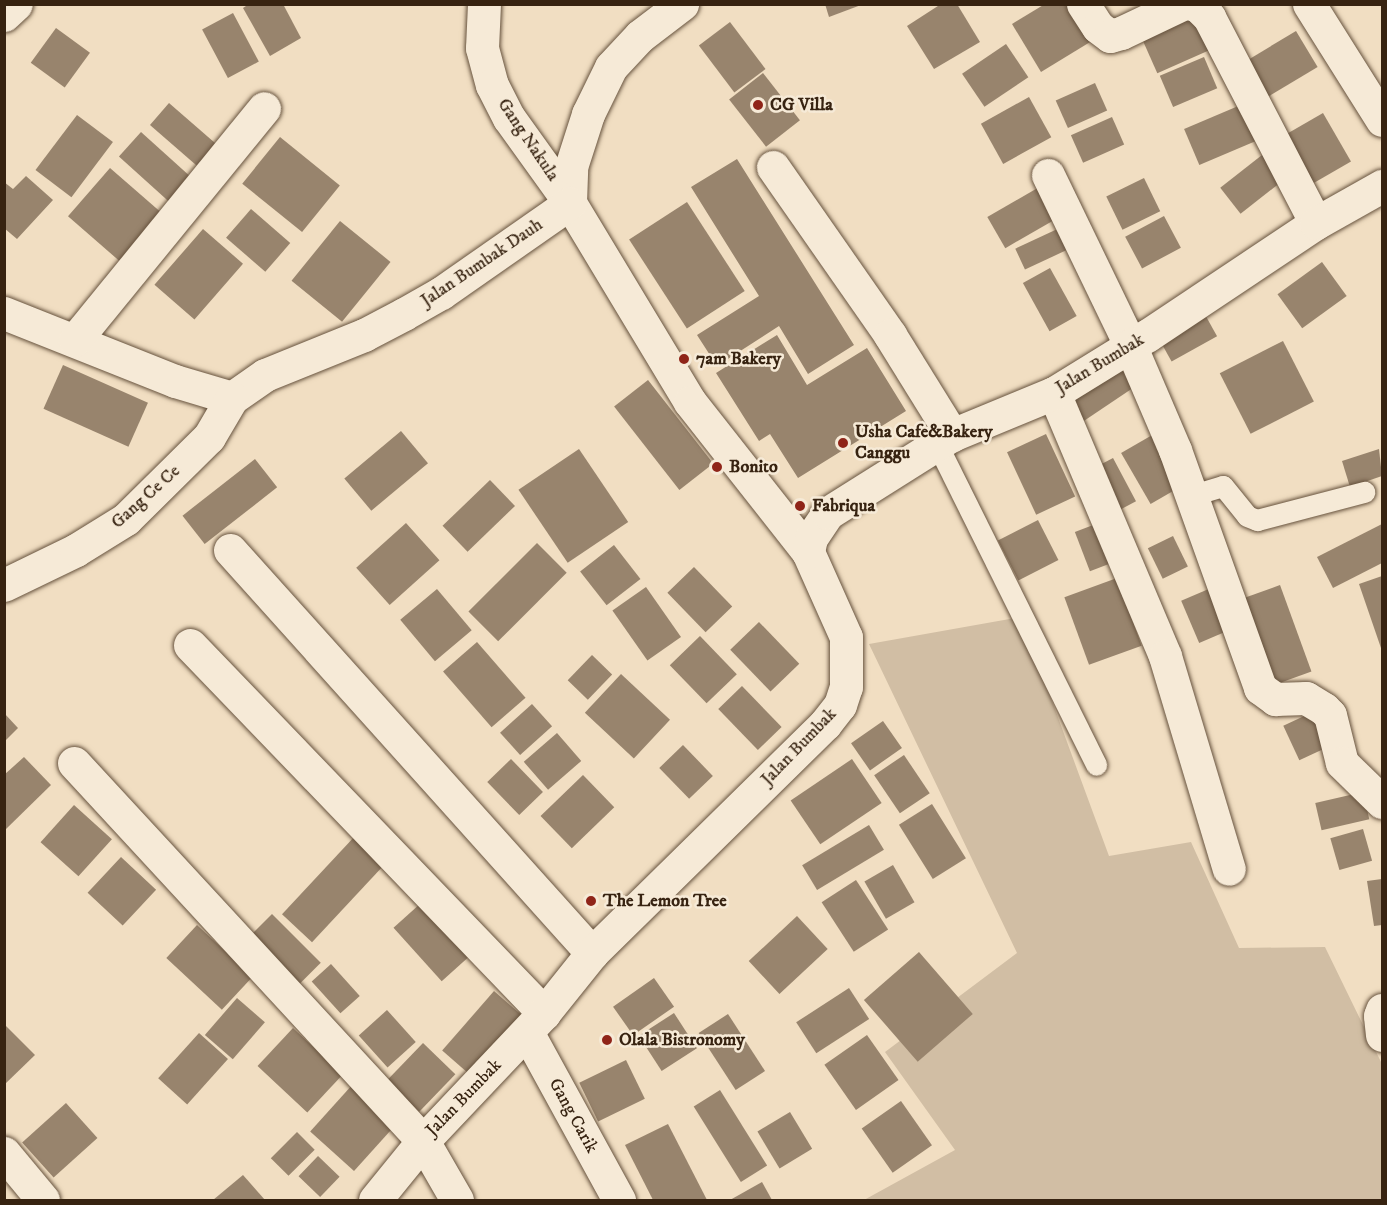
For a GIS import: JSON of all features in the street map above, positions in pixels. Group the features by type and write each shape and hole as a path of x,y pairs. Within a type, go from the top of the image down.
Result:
{"street":[{"path":"4,15 16,4"},
{"name":"Gang Nakula","path":"484,4 482,48 492,85 509,118 570,203"},
{"path":"681,4 640,36 611,67 588,114 571,167 570,203 690,402 808,552"},
{"path":"1083,4 1098,27 1110,36 1182,4"},
{"path":"1192,4 1198,6 1209,16 1316,223"},
{"path":"1309,4 1383,120"},
{"path":"75,340 264,108"},
{"path":"773,166 890,335 944,440"},
{"path":"1048,175 1130,345 1193,495 1260,688 1275,699 1306,698 1324,709 1330,715 1342,763 1383,802"},
{"name":"Jalan Bumbak","path":"375,1200 423,1142 535,1022 592,953 825,724 840,705 847,679 846,637 808,552 812,538 828,513 944,440 1054,393 1316,223 1383,186"},
{"name":"Jalan Bumbak Dauh","path":"232,398 265,375 364,335 441,293 570,203"},
{"path":"4,313 184,384 232,398"},
{"path":"1054,393 1165,656 1229,869"},
{"name":"Gang Ce Ce","path":"4,585 76,550 126,519 209,437 232,398"},
{"path":"230,550 592,953"},
{"name":"Gang Carik","path":"190,645 535,1022 619,1200"},
{"path":"74,763 423,1142 457,1200"},
{"path":"1383,1010 1380,1016 1383,1035"},
{"path":"4,1153 43,1200"}],"lane":[{"path":"944,440 1096,765"},
{"path":"1193,495 1223,486 1247,516 1257,520 1364,492"}],"shaded area":[{"path":"1021,617 1109,856 1191,842 1239,948 1325,947 1382,1064 1382,1200 864,1200 955,1150 885,1052 1017,953 869,644"}],"building":[{"path":"249,4 283,4 301,38 270,56 243,8"},
{"path":"825,4 861,4 861,5 829,17"},
{"path":"941,4 957,4 980,42 934,69 907,26"},
{"path":"1045,4 1081,4 1100,36 1041,72 1012,24"},
{"path":"1199,12 1215,48 1157,73 1141,38"},
{"path":"233,13 259,62 228,78 202,29"},
{"path":"730,22 766,69 734,93 699,45"},
{"path":"56,28 90,53 65,87 31,63"},
{"path":"1296,31 1318,67 1265,98 1244,62"},
{"path":"1006,44 1028,77 984,107 962,74"},
{"path":"1204,57 1217,88 1173,107 1160,76"},
{"path":"763,73 800,120 766,147 729,99"},
{"path":"1095,83 1107,110 1068,128 1056,100"},
{"path":"1029,97 1051,137 1003,164 981,124"},
{"path":"169,103 221,148 202,170 150,125"},
{"path":"1243,104 1258,140 1199,165 1184,129"},
{"path":"1323,113 1351,161 1309,185 1281,137"},
{"path":"77,115 113,142 71,197 35,170"},
{"path":"1112,117 1124,144 1083,163 1071,135"},
{"path":"141,132 192,178 170,203 119,157"},
{"path":"280,137 340,185 302,232 242,184"},
{"path":"1262,155 1282,181 1241,214 1220,188"},
{"path":"737,159 854,345 808,374 779,326 717,366 697,335 759,296 691,187"},
{"path":"110,168 164,215 122,264 68,216"},
{"path":"26,176 53,200 17,239 4,228 4,182 13,189"},
{"path":"1144,178 1160,211 1122,230 1106,196"},
{"path":"1041,186 1059,217 1005,248 987,217"},
{"path":"687,202 745,291 687,328 629,240"},
{"path":"251,209 290,243 265,272 226,238"},
{"path":"1164,216 1181,248 1142,268 1125,237"},
{"path":"340,221 391,262 342,322 292,281"},
{"path":"1066,225 1076,246 1025,270 1015,249"},
{"path":"203,229 243,264 194,320 154,285"},
{"path":"1322,262 1347,296 1302,328 1278,294"},
{"path":"1050,268 1077,316 1050,331 1023,283"},
{"path":"1203,311 1217,336 1172,362 1158,336"},
{"path":"777,335 807,385 867,348 906,411 798,478 770,434 759,441 716,373"},
{"path":"1283,341 1314,402 1251,434 1220,373"},
{"path":"1126,360 1141,382 1083,422 1068,399"},
{"path":"63,365 148,403 128,447 43,409"},
{"path":"648,380 713,464 679,490 614,406"},
{"path":"401,431 428,463 371,511 344,479"},
{"path":"1046,434 1075,497 1036,515 1007,452"},
{"path":"1154,434 1184,485 1151,504 1121,453"},
{"path":"579,449 628,522 568,563 518,490"},
{"path":"1379,449 1382,476 1350,487 1342,461"},
{"path":"1113,458 1136,501 1117,511 1094,468"},
{"path":"255,459 277,487 205,544 183,516"},
{"path":"490,480 515,506 468,552 443,526"},
{"path":"1038,520 1058,560 1018,581 998,540"},
{"path":"1101,522 1116,561 1090,571 1075,532"},
{"path":"406,523 439,560 390,605 356,568"},
{"path":"1382,524 1382,563 1333,588 1317,557"},
{"path":"1173,536 1188,567 1163,579 1148,548"},
{"path":"537,543 567,573 498,641 468,612"},
{"path":"614,545 640,579 607,605 580,571"},
{"path":"694,567 732,607 706,632 667,593"},
{"path":"1382,576 1382,651 1359,584"},
{"path":"1117,578 1142,646 1089,665 1064,597"},
{"path":"1218,585 1236,627 1199,643 1181,601"},
{"path":"1280,585 1311,671 1275,685 1243,598"},
{"path":"646,587 681,637 647,660 612,611"},
{"path":"437,589 472,630 435,661 400,620"},
{"path":"759,622 799,664 771,692 730,650"},
{"path":"700,636 737,674 707,703 670,665"},
{"path":"477,642 526,698 492,727 443,672"},
{"path":"592,655 612,674 588,700 568,680"},
{"path":"621,674 670,720 634,758 585,713"},
{"path":"742,686 782,727 758,750 718,709"},
{"path":"532,704 552,726 520,755 500,733"},
{"path":"1315,711 1331,745 1299,760 1283,726"},
{"path":"4,713 18,728 4,742"},
{"path":"883,721 902,748 870,770 851,743"},
{"path":"557,733 581,761 548,790 524,762"},
{"path":"683,745 713,776 689,799 659,768"},
{"path":"904,755 930,793 900,813 874,775"},
{"path":"24,757 51,785 4,831 4,775"},
{"path":"511,759 543,792 519,815 487,782"},
{"path":"852,759 882,803 820,844 791,800"},
{"path":"583,775 614,807 572,848 541,816"},
{"path":"1363,792 1369,819 1322,830 1315,803"},
{"path":"932,804 966,858 933,879 899,825"},
{"path":"74,805 112,839 78,876 41,842"},
{"path":"869,825 884,850 817,890 802,865"},
{"path":"1363,829 1372,861 1339,870 1330,838"},
{"path":"355,836 385,864 312,942 282,914"},
{"path":"121,857 156,890 123,926 88,893"},
{"path":"893,865 914,902 886,919 864,882"},
{"path":"1382,879 1382,925 1374,926 1367,881"},
{"path":"856,880 888,929 854,952 822,902"},
{"path":"421,903 469,957 442,981 394,928"},
{"path":"272,914 321,963 297,986 249,937"},
{"path":"797,916 828,949 779,994 749,961"},
{"path":"197,925 253,977 222,1010 166,958"},
{"path":"919,952 973,1014 918,1062 864,1000"},
{"path":"331,964 360,996 340,1013 312,981"},
{"path":"654,978 674,1007 633,1035 613,1007"},
{"path":"849,988 869,1019 816,1053 796,1022"},
{"path":"494,991 523,1016 471,1076 442,1051"},
{"path":"237,998 265,1022 233,1059 205,1035"},
{"path":"387,1010 416,1042 388,1067 359,1035"},
{"path":"674,1013 697,1048 662,1071 639,1036"},
{"path":"728,1014 765,1071 736,1090 699,1033"},
{"path":"4,1024 35,1055 4,1085"},
{"path":"293,1028 343,1074 307,1112 258,1066"},
{"path":"199,1033 228,1059 187,1104 158,1078"},
{"path":"867,1035 899,1080 856,1110 824,1065"},
{"path":"423,1043 455,1074 419,1112 387,1080"},
{"path":"626,1060 645,1099 598,1121 579,1083"},
{"path":"353,1084 397,1123 354,1171 310,1132"},
{"path":"720,1090 767,1165 741,1182 694,1106"},
{"path":"901,1101 932,1145 893,1173 862,1129"},
{"path":"66,1103 97,1138 54,1177 22,1142"},
{"path":"790,1112 812,1149 780,1168 757,1132"},
{"path":"668,1124 707,1200 653,1200 625,1145"},
{"path":"297,1132 315,1150 289,1176 271,1158"},
{"path":"318,1156 340,1177 320,1197 299,1176"},
{"path":"243,1175 265,1200 213,1200"},
{"path":"762,1182 772,1200 730,1200"}],"place":[{"name":"CG Villa","path":"758,105"},
{"name":"7am Bakery","path":"684,359"},
{"name":"Usha Cafe&Bakery Canggu","path":"843,443"},
{"name":"Bonito","path":"717,467"},
{"name":"Fabriqua","path":"800,506"},
{"name":"The Lemon Tree","path":"591,901"},
{"name":"Olala Bistronomy","path":"607,1040"}]}
